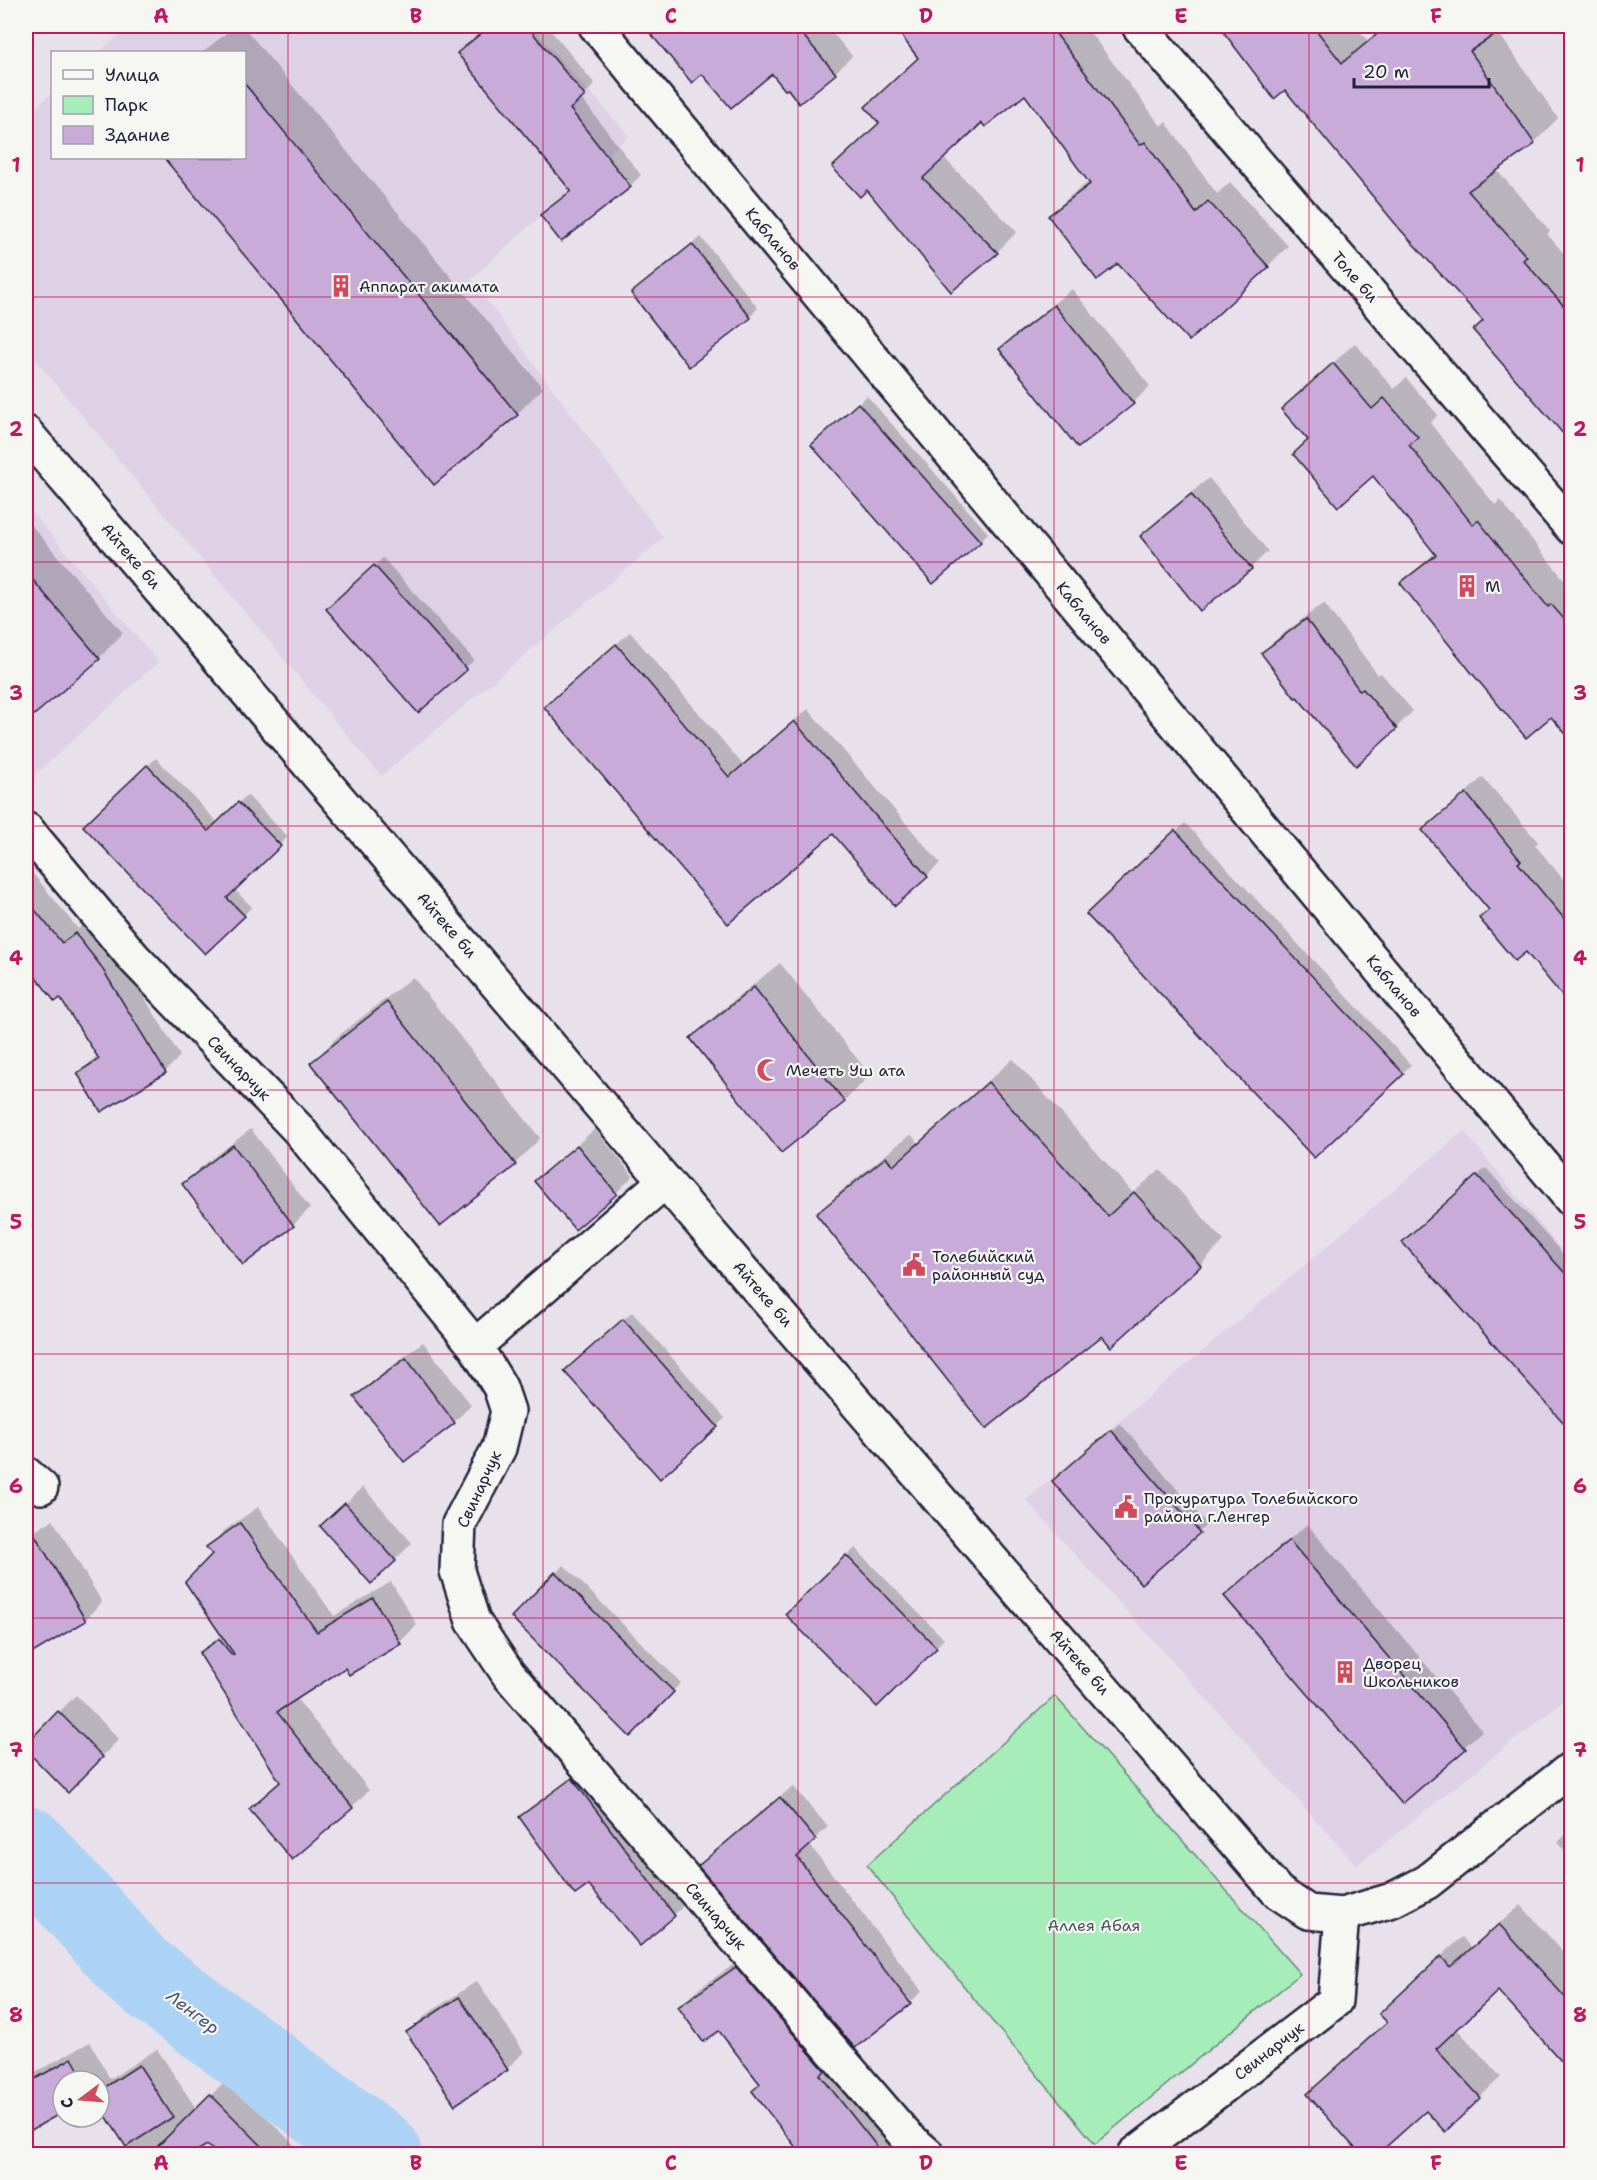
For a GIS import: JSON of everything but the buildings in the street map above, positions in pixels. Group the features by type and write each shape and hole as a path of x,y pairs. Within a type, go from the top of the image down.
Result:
{"street":[{"name":"Кабланов","path":"596,26 1572,1200"},
{"name":"Толе би","path":"1139,26 1572,528"},
{"name":"Айтеке би","path":"26,433 1278,1892 1308,1912 1342,1915 1392,1900 1427,1882 1572,1768"},
{"name":"Свинарчук","path":"27,830 134,958 298,1129 475,1346 500,1387 508,1411 499,1448 459,1524 457,1571 473,1621 509,1675 906,2136 927,2154"},
{"path":"475,1346 666,1181"},
{"name":"Свинарчук","path":"1135,2154 1335,2001 1342,1915"}],"shaded area":[{"path":"131,26 531,26 629,136 471,279 663,538 381,776 26,348 26,116 51,94 51,159 246,159 246,51 100,51"},
{"path":"26,505 158,662 26,783"},
{"path":"1464,1131 1571,1262 1571,1695 1357,1865 1026,1500"}],"green space":[{"name":"Аллея Абая","path":"1055,1696 1300,1974 1095,2144 987,2015 867,1865"}],"waterway":[{"name":"Ленгер","path":"26,1846 138,1971 382,2154"}],"place":[{"name":"Аппарат акимата","path":"341,286"},
{"name":"M","path":"1467,586"},
{"name":"Мечеть Уш ата","path":"768,1070"},
{"name":"Толебийский районный суд","path":"914,1265"},
{"name":"Прокуратура Толебийского района г.Ленгер","path":"1126,1507"},
{"name":"Дворец Школьников","path":"1345,1672"}]}
